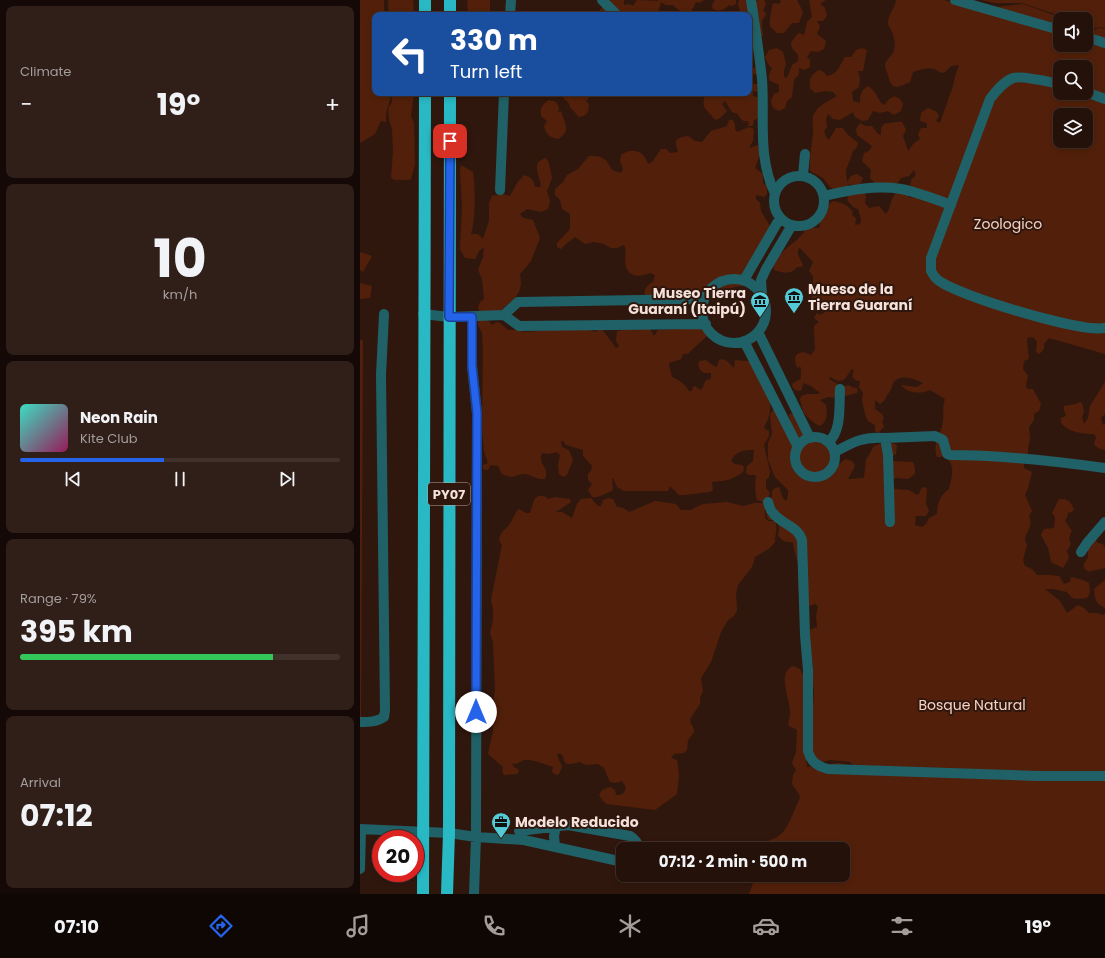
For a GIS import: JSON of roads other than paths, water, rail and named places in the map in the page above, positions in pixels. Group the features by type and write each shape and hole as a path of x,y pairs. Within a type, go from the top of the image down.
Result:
{"highway":[{"path":"425,0 425,12"},
{"path":"450,0 450,12"},
{"name":"PY07","path":"423,830 423,314 425,96"},
{"name":"PY07","path":"447,894 449,833 450,96"},
{"name":"PY07","path":"423,882 423,894"}],"lane":[{"path":"510,12 511,0"},
{"path":"602,0 614,12"},
{"path":"750,0 751,12"},
{"path":"955,0 1053,28"},
{"path":"752,27 753,41 762,80 763,144 767,176 775,194"},
{"path":"1093,39 1105,43"},
{"path":"1053,83 1034,79 1014,78 1000,87 990,99 931,258 930,271 938,280 958,290 1012,310 1074,326 1104,329"},
{"path":"1093,95 1105,100"},
{"path":"500,190 504,96"},
{"path":"803,175 805,154"},
{"path":"795,175 803,175 817,182 822,188 824,196 823,208 817,220 805,225 792,225 780,218 776,211 774,204 775,194 781,182 795,175"},
{"path":"824,196 847,191 873,188 901,189 951,205"},
{"path":"744,280 780,218"},
{"path":"762,295 761,280 792,225"},
{"path":"735,279 744,280 755,286 762,295 766,304 766,314 763,324 758,332 744,341 735,342 718,338 710,332 703,316 704,299 709,291 721,282 735,279"},
{"path":"504,315 518,302 704,299"},
{"path":"360,722 374,722 380,720 384,717 385,710 381,375 384,314"},
{"path":"423,314 449,317 504,315 520,326 706,324"},
{"path":"472,317 472,366 477,413 476,837 474,894"},
{"path":"758,332 810,438"},
{"path":"744,341 798,447"},
{"path":"828,442 833,439 837,430 840,389"},
{"path":"835,452 851,443 871,437 885,438 934,436 943,440 947,454 950,455 981,455 1105,468"},
{"path":"810,438 820,438 828,442 835,452 835,458 831,470 820,477 813,477 801,472 795,460 798,447 803,441 810,438"},
{"path":"885,438 888,455 890,522"},
{"path":"768,502 772,512 801,534 808,670 808,751 813,762 828,769 1037,776 1105,776"},
{"path":"1081,552 1105,522"},
{"path":"519,831 568,825 630,836 636,842"},
{"path":"555,846 554,836 556,826"},
{"path":"360,869 360,829 381,830"},
{"path":"424,832 524,840 616,861"}],"place":[{"name":"Mueso de la Tierra Guaraní","path":"794,314"},
{"name":"Museo Tierra Guaraní (Itaipú)","path":"760,318"},
{"name":"Modelo Reducido","path":"501,839"}],"park label":[{"name":"Zoologico","path":"1008,224"},
{"name":"Bosque Natural","path":"972,705"}]}
